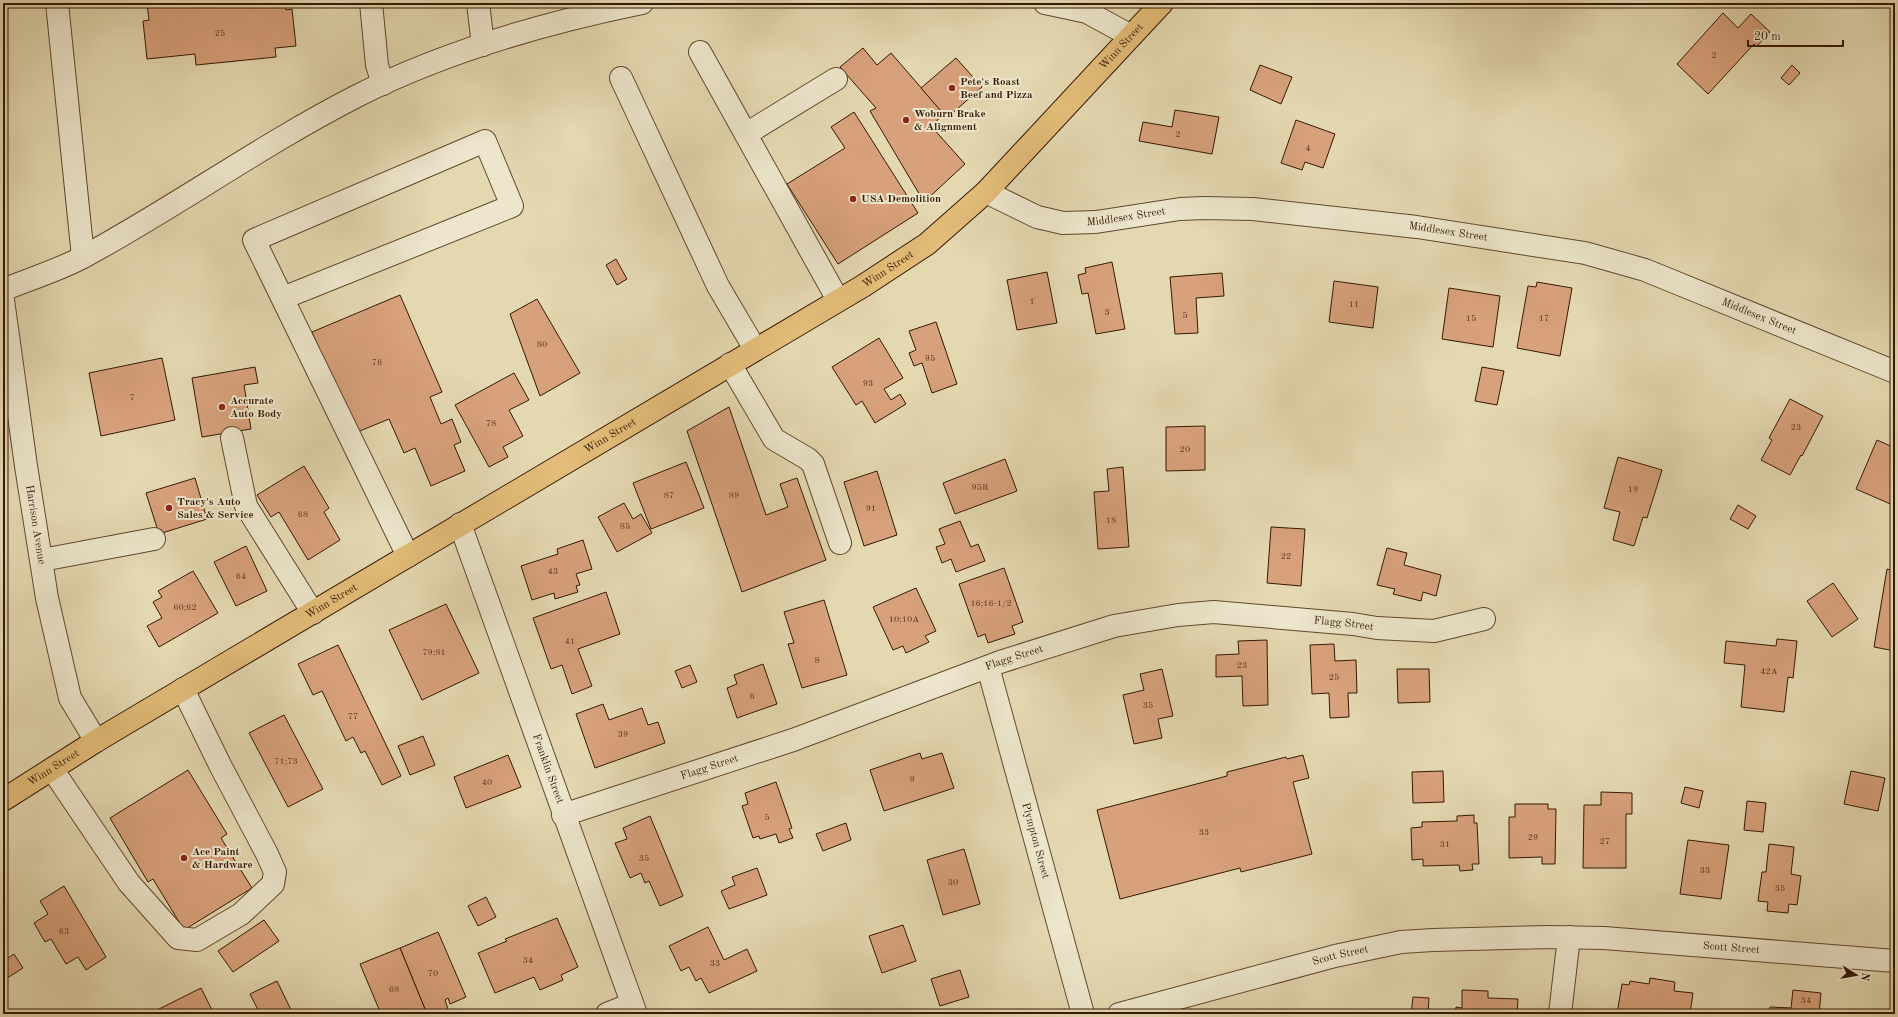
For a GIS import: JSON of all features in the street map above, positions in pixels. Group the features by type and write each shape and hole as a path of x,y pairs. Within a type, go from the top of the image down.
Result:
{"main road":[{"name":"Winn Street","path":"3,800 96,741 838,300 917,251 986,192 1162,3"}],"street":[{"path":"57,3 84,257"},
{"path":"371,3 377,65 383,84"},
{"path":"478,3 483,45"},
{"path":"3,290 84,257 273,143 346,102 383,84 483,45 567,19 642,3"},
{"path":"1045,3 1087,12 1131,36"},
{"path":"700,52 838,300"},
{"path":"621,78 718,286 755,349"},
{"path":"746,134 836,79"},
{"path":"283,298 512,206 485,141 254,240 408,556"},
{"name":"Middlesex Street","path":"986,192 1037,217 1054,222 1096,222 1156,212 1204,208 1253,209 1417,227 1584,253 1645,270 1895,372"},
{"name":"Harrison Avenue","path":"3,300 4,328 47,598 70,698 96,741"},
{"path":"730,364 774,439 808,459 813,464 840,544"},
{"path":"232,438 246,506 313,613"},
{"name":"Franklin Street","path":"460,524 563,815 634,1009"},
{"path":"42,560 154,539"},
{"name":"Flagg Street","path":"563,815 793,740 988,667 1114,626 1194,613 1246,614 1377,628 1434,631 1484,619"},
{"name":"Plympton Street","path":"988,667 1083,1014"},
{"path":"52,769 129,883 178,938 197,940 241,914 273,884 275,872 268,854 220,765 183,689"},
{"path":"1560,1014 1568,937"},
{"name":"Scott Street","path":"1119,1014 1335,956 1401,942 1470,938 1604,938 1895,961"},
{"path":"607,1014 634,1009"}],"building":[{"path":"147,3 285,3 286,10 292,9 296,46 275,48 276,57 196,65 195,54 147,59 143,21 149,20"},
{"path":"1723,13 1738,28 1751,14 1770,32 1756,47 1754,44 1708,94 1677,64"},
{"name":"Woburn Brake & Alignment","path":"863,48 877,65 891,53 944,114 931,126 965,164 924,202 870,111 876,108 840,67"},
{"name":"Pete's Roast Beef and Pizza","path":"956,58 982,87 947,118 921,88"},
{"path":"1260,65 1292,77 1281,104 1250,90"},
{"path":"1792,65 1800,73 1789,85 1781,78"},
{"path":"1175,110 1219,117 1212,154 1139,141 1143,122 1172,127"},
{"name":"USA Demolition","path":"854,112 918,213 838,264 787,184 845,148 831,127"},
{"path":"1296,120 1335,134 1323,168 1305,162 1302,170 1281,163"},
{"path":"616,259 627,279 617,285 606,265"},
{"path":"1112,262 1125,329 1096,334 1088,293 1082,294 1078,275 1086,273 1085,268"},
{"path":"1047,272 1057,323 1017,330 1007,280"},
{"path":"1222,273 1224,296 1196,298 1198,333 1175,334 1170,277"},
{"path":"1334,281 1378,287 1373,328 1329,322"},
{"path":"1537,282 1572,288 1560,356 1517,348 1528,286 1536,287"},
{"path":"1449,288 1500,296 1493,347 1442,339"},
{"path":"400,295 442,392 430,397 441,424 452,419 461,442 454,445 465,471 431,486 415,448 404,453 389,419 355,433 312,332"},
{"path":"537,299 580,373 540,396 510,314"},
{"path":"936,322 957,384 932,393 922,363 914,366 909,353 916,350 909,331"},
{"path":"879,338 903,378 884,389 891,400 900,394 906,404 875,423 862,401 856,405 832,367"},
{"path":"162,358 175,420 101,436 89,373"},
{"name":"Accurate Auto Body","path":"255,367 258,383 244,385 251,429 202,437 192,378"},
{"path":"1482,367 1504,371 1497,405 1475,401"},
{"path":"514,373 529,400 509,410 523,436 503,447 508,457 489,467 455,405"},
{"path":"1790,399 1823,416 1790,475 1761,460 1772,440 1769,438"},
{"path":"729,407 766,515 788,507 780,484 797,478 826,560 742,592 687,431"},
{"path":"1205,426 1205,470 1166,471 1166,427"},
{"path":"1877,440 1895,448 1895,506 1856,489"},
{"path":"1618,457 1662,470 1647,518 1643,517 1634,546 1613,540 1620,512 1604,508"},
{"path":"1005,459 1017,491 955,514 943,483"},
{"path":"686,462 704,508 651,529 633,483"},
{"path":"304,466 329,508 324,512 340,540 308,560 279,512 271,517 257,495"},
{"path":"1123,467 1129,547 1098,549 1094,492 1109,491 1107,469"},
{"path":"877,471 897,535 864,546 844,482"},
{"path":"195,478 207,519 159,534 146,493"},
{"path":"624,503 633,519 641,514 652,533 617,552 598,517"},
{"path":"1738,505 1756,516 1748,529 1730,519"},
{"path":"960,521 971,547 978,544 985,561 956,572 951,559 942,563 936,547 945,544 939,529"},
{"path":"1271,527 1305,529 1301,586 1267,583"},
{"path":"583,540 592,569 576,574 580,585 576,586 578,592 555,599 554,593 532,600 521,566 558,554 557,549"},
{"path":"246,546 267,591 236,606 214,562"},
{"path":"1387,548 1407,553 1404,565 1441,575 1436,596 1423,592 1421,601 1393,594 1395,589 1377,585"},
{"path":"1004,568 1023,622 1012,626 1015,634 988,643 985,634 978,637 959,584"},
{"path":"1887,569 1895,571 1895,651 1874,647"},
{"path":"193,571 218,613 159,647 147,626 162,618 153,602 162,597 158,591"},
{"path":"1833,583 1858,619 1832,637 1807,601"},
{"path":"916,588 936,631 925,636 929,642 906,653 903,646 893,650 873,607"},
{"path":"606,592 620,634 578,649 592,686 572,694 562,665 551,669 533,618"},
{"path":"824,600 847,675 802,688 788,644 794,643 784,612"},
{"path":"446,604 479,673 422,700 389,630"},
{"path":"1777,639 1797,641 1793,678 1788,677 1784,712 1741,707 1745,665 1724,663 1726,641 1776,646"},
{"path":"1267,640 1268,705 1243,706 1242,676 1216,677 1216,655 1239,654 1238,641"},
{"path":"1334,644 1335,661 1356,660 1357,693 1348,693 1349,717 1330,718 1329,693 1312,694 1310,645"},
{"path":"338,645 401,776 382,785 365,751 361,753 353,737 346,741 322,691 313,695 298,664"},
{"path":"763,664 777,704 737,718 727,688 737,684 734,675"},
{"path":"690,665 697,682 682,688 675,671"},
{"path":"1162,669 1173,716 1158,719 1162,738 1134,744 1123,695 1144,690 1140,674"},
{"path":"1397,669 1429,669 1430,702 1398,703"},
{"path":"603,704 609,720 642,708 648,725 658,722 665,743 595,768 576,714"},
{"path":"284,715 323,789 288,807 249,733"},
{"path":"423,736 435,765 410,775 398,746"},
{"path":"920,753 922,759 942,753 954,788 884,811 870,770"},
{"path":"508,755 521,787 466,808 454,777"},
{"path":"1303,755 1309,778 1293,782 1312,854 1241,872 1240,868 1120,899 1097,810 1227,776 1227,772 1286,757 1287,759"},
{"name":"Ace Paint & Hardware","path":"188,770 227,834 221,838 252,888 184,930 153,879 148,882 110,818"},
{"path":"1443,771 1444,802 1413,803 1412,772"},
{"path":"1851,771 1885,778 1878,811 1844,804"},
{"path":"776,782 792,828 789,829 793,838 779,843 776,834 760,839 759,836 753,838 742,806 748,804 745,793"},
{"path":"1685,787 1703,791 1699,808 1681,803"},
{"path":"1601,792 1632,793 1632,814 1626,814 1626,868 1583,868 1584,805 1601,805"},
{"path":"1747,801 1766,803 1763,832 1744,830"},
{"path":"1515,804 1548,804 1548,809 1556,809 1555,864 1542,864 1542,857 1509,858 1509,817 1515,817"},
{"path":"1474,815 1474,823 1477,823 1479,864 1472,864 1473,870 1460,871 1459,865 1423,866 1423,859 1412,860 1411,828 1422,827 1422,822 1457,821 1457,816"},
{"path":"650,816 683,896 660,906 649,881 645,883 641,873 630,878 615,843 627,839 623,828"},
{"path":"846,823 851,840 823,851 816,834"},
{"path":"1688,840 1729,845 1721,899 1680,894"},
{"path":"1769,844 1794,847 1791,874 1801,876 1797,905 1789,904 1788,913 1767,911 1768,902 1758,901 1762,872 1766,872"},
{"path":"964,849 980,904 943,915 927,860"},
{"path":"757,868 767,895 729,909 721,891 735,885 732,877"},
{"path":"64,886 106,957 86,970 78,957 66,964 51,939 45,942 34,923 48,914 40,901"},
{"path":"486,897 496,917 478,926 468,906"},
{"path":"557,918 578,967 561,975 563,980 540,990 534,977 495,993 478,953 507,941 505,939"},
{"path":"264,920 279,941 233,972 218,951"},
{"path":"903,925 916,961 882,973 869,936"},
{"path":"708,927 724,960 747,949 757,971 709,993 701,978 696,981 689,967 681,971 669,946"},
{"path":"438,932 466,997 450,1004 448,998 445,1000 448,1009 436,1014 427,1014 400,948"},
{"path":"400,948 427,1014 381,1014 360,964"},
{"path":"14,954 23,968 4,980 3,961"},
{"path":"960,970 969,997 940,1006 931,979"},
{"path":"1650,978 1675,982 1674,991 1693,993 1690,1014 1617,1014 1622,984 1629,985 1630,981 1649,984"},
{"path":"277,981 293,1014 260,1014 250,994"},
{"path":"201,988 214,1014 156,1014 155,1011"},
{"path":"1462,990 1488,991 1488,998 1518,999 1517,1014 1455,1014 1456,1007 1462,1008"},
{"path":"1793,990 1821,993 1819,1014 1769,1014 1770,1007 1791,1008"},
{"path":"1413,997 1429,998 1428,1014 1411,1014"}],"place":[{"name":"Pete's Roast Beef and Pizza","path":"952,88"},
{"name":"Woburn Brake & Alignment","path":"906,120"},
{"name":"USA Demolition","path":"853,199"},
{"name":"Accurate Auto Body","path":"222,407"},
{"name":"Tracy's Auto Sales & Service","path":"169,508"},
{"name":"Ace Paint & Hardware","path":"184,858"}]}
